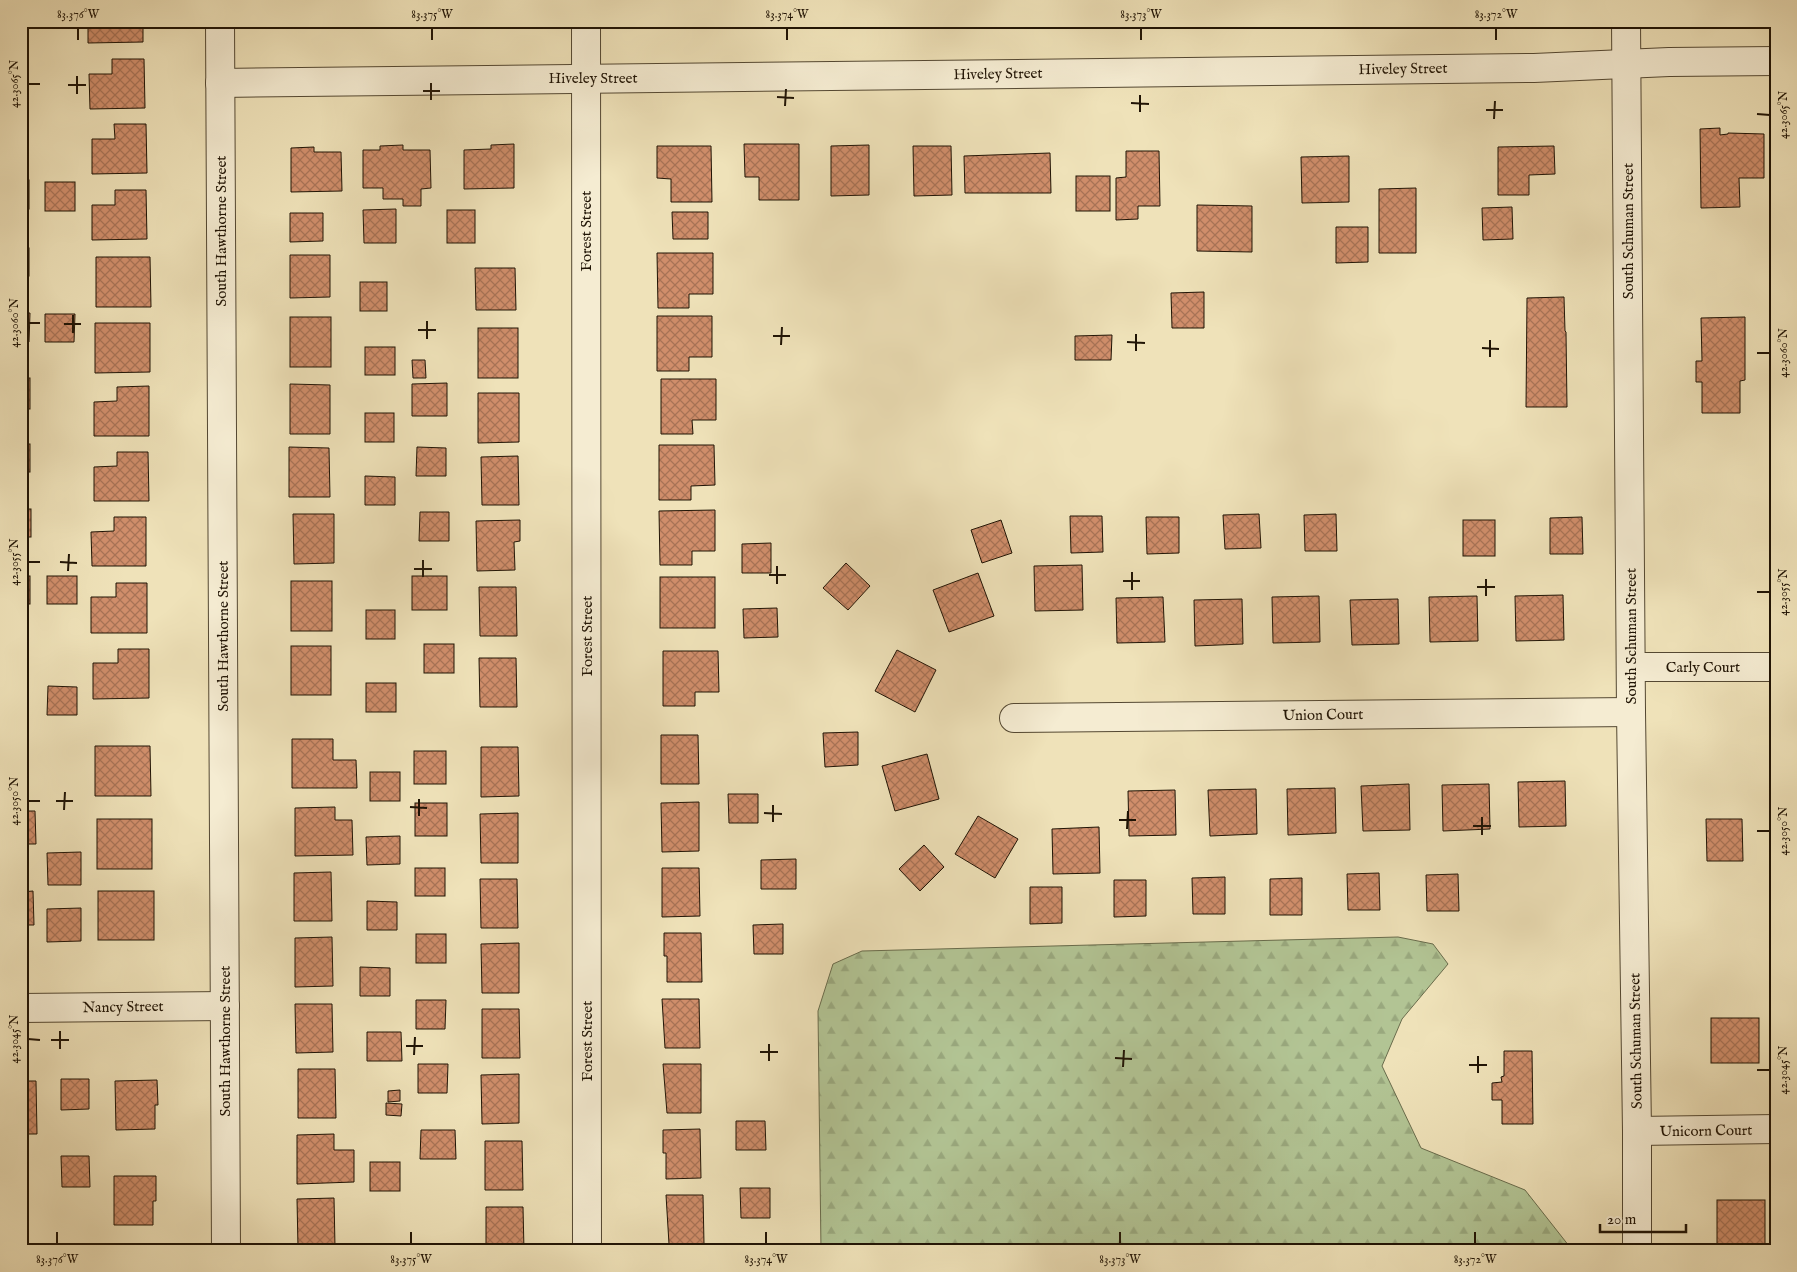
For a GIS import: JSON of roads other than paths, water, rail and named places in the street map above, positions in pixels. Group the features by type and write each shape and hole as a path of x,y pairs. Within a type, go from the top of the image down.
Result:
{"street":[{"name":"South Hawthorne Street","path":"220,21 226,1251"},
{"name":"Forest Street","path":"586,21 587,1251"},
{"name":"South Schuman Street","path":"1626,21 1637,1251"},
{"name":"Hiveley Street","path":"220,83 1534,68 1669,62 1776,61"},
{"name":"Carly Court","path":"1631,667 1776,667"},
{"name":"Union Court","path":"1014,718 1631,712"},
{"name":"Nancy Street","path":"21,1008 225,1006"},
{"name":"Unicorn Court","path":"1637,1132 1776,1129"}]}
